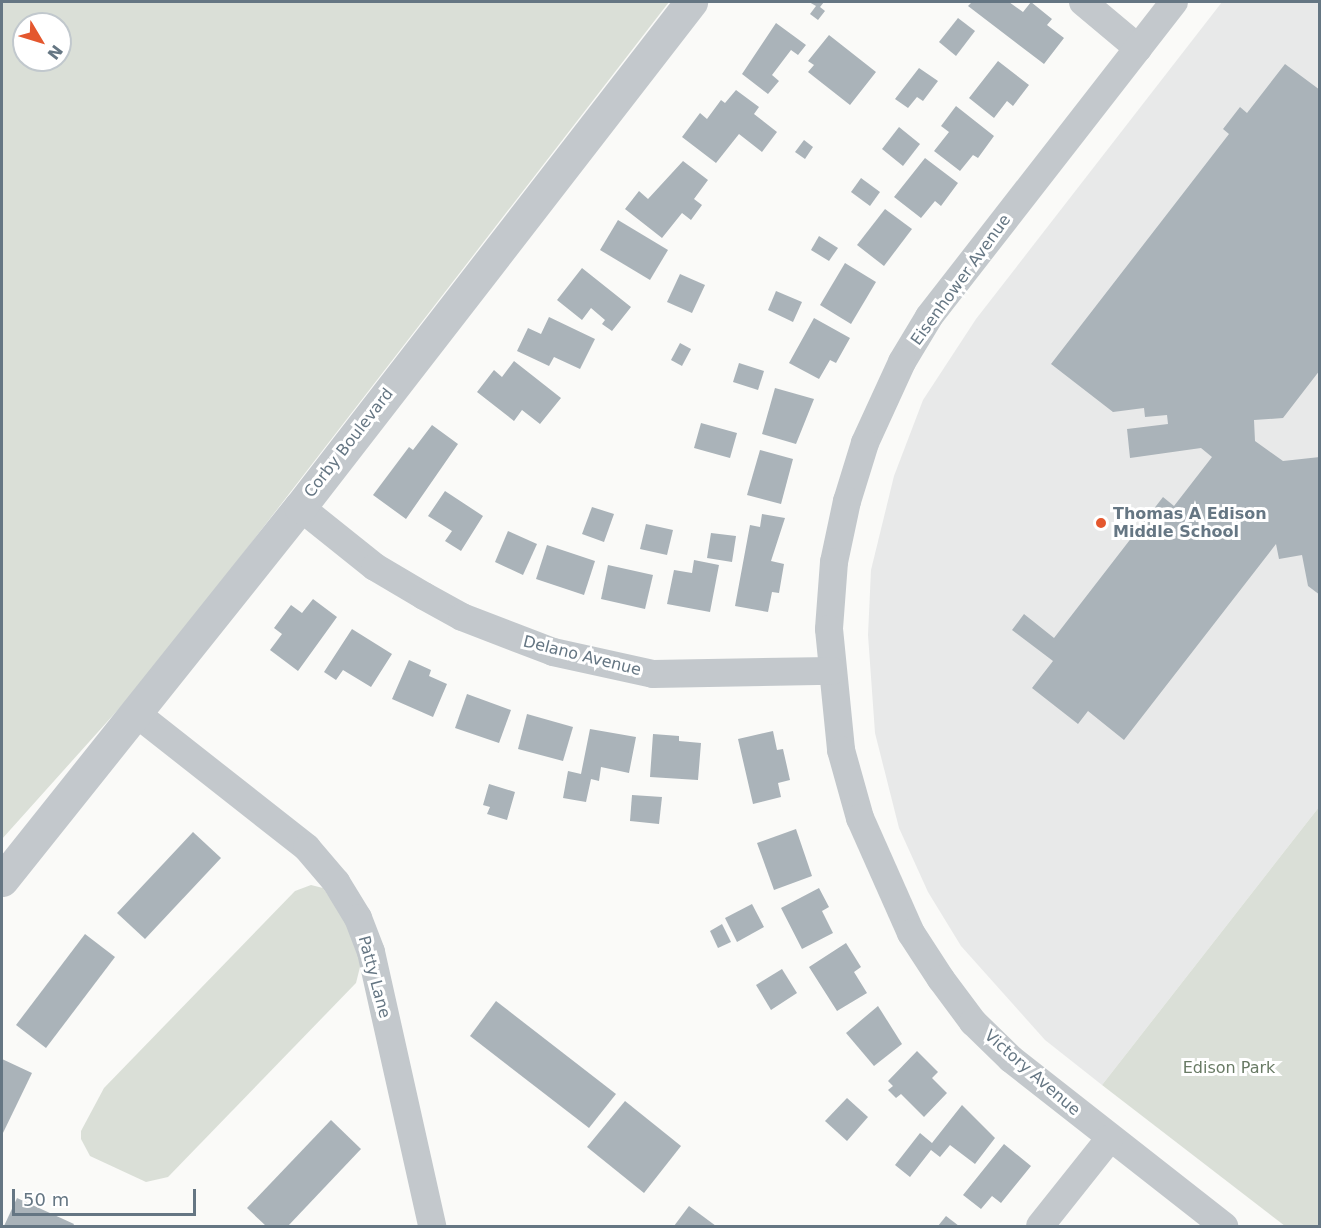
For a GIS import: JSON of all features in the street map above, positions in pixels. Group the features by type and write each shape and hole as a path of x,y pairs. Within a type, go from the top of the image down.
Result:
{"street":[{"name":"Corby Boulevard","path":"2,880 300,507 692,2"},
{"path":"1083,2 1138,48"},
{"name":"Eisenhower Avenue","path":"832,671 829,629 834,562 847,501 865,443 902,362 929,317 1174,2"},
{"name":"Delano Avenue","path":"300,507 375,567 424,596 472,621 553,652 653,674 832,671"},
{"name":"Victory Avenue","path":"832,671 842,750 860,818 911,933 973,1022 1040,1084 1224,1227"},
{"name":"Patty Lane","path":"136,714 307,848 336,882 358,918 371,952 432,1227"},
{"path":"1040,1227 1110,1138"}],"shaded area":[{"name":"Thomas A Edison Middle School","path":"1222,2 1319,2 1319,807 1102,1085 1045,1040 961,946 928,892 899,828 875,733 868,635 871,570 894,476 923,400 976,319"}],"green space":[{"path":"2,2 669,2 187,626 124,703 2,839"},
{"name":"Edison Park","path":"1319,807 1319,1226 1285,1226 1102,1085"},
{"path":"311,885 323,888 345,919 361,963 356,983 168,1177 146,1182 90,1156 81,1139 81,1131 104,1088 295,891"}],"building":[{"path":"809,2 824,2 820,7 825,11 818,20 810,14 816,6"},
{"path":"972,2 1009,2 1023,12 1031,2 1052,19 1047,25 1064,38 1044,64 968,6"},
{"path":"958,18 975,31 956,56 939,42"},
{"path":"776,23 806,45 798,55 791,50 772,75 779,81 768,94 742,74"},
{"path":"829,35 876,72 850,105 808,72 814,65 808,61"},
{"path":"998,61 1029,85 1013,106 1007,101 994,118 969,98"},
{"path":"1285,64 1320,90 1320,370 1283,418 1254,420 1255,441 1283,461 1320,457 1320,595 1308,586 1302,555 1279,559 1276,544 1124,740 1088,711 1078,724 1032,688 1053,661 1012,630 1024,614 1054,638 1163,497 1174,506 1212,457 1201,448 1130,458 1127,429 1168,424 1167,415 1145,417 1144,408 1113,412 1051,364 1229,134 1223,129 1240,107 1247,113"},
{"path":"919,68 938,81 923,101 917,97 908,108 895,99"},
{"path":"736,90 759,107 754,114 777,132 762,152 739,134 716,163 682,137 700,113 707,119 721,100 725,103"},
{"path":"956,106 994,136 978,158 973,155 960,171 934,151 949,132 941,126"},
{"path":"899,127 920,144 903,166 882,149"},
{"path":"804,140 813,147 805,159 795,152"},
{"path":"925,158 958,183 941,206 935,201 921,218 894,197"},
{"path":"683,161 708,180 694,199 702,205 691,220 682,213 662,238 625,209 639,191 648,199"},
{"path":"861,178 880,192 870,206 851,192"},
{"path":"885,209 912,229 884,266 857,245"},
{"path":"618,220 668,250 650,280 600,250"},
{"path":"819,236 838,248 829,261 811,250"},
{"path":"845,263 876,282 851,324 820,305"},
{"path":"582,268 631,307 612,331 602,324 605,320 591,308 582,320 557,300"},
{"path":"680,274 705,285 692,313 667,302"},
{"path":"776,291 802,302 793,322 768,310"},
{"path":"549,317 595,339 580,369 554,357 549,366 517,351 528,328 541,334"},
{"path":"814,318 850,338 836,363 830,360 819,379 789,363"},
{"path":"680,343 691,349 682,366 671,360"},
{"path":"514,361 561,398 540,424 522,410 514,421 477,392 494,370 502,377"},
{"path":"739,363 764,371 758,390 733,382"},
{"path":"775,388 814,399 796,444 762,434"},
{"path":"701,423 737,433 730,458 694,448"},
{"path":"432,425 458,444 406,519 373,495 409,447 413,450"},
{"path":"760,450 793,459 781,504 747,495"},
{"path":"445,491 483,516 461,551 445,541 452,531 428,516"},
{"path":"592,507 614,514 604,542 582,534"},
{"path":"762,514 785,518 771,561 784,564 779,593 772,592 768,612 735,606 750,525 760,527"},
{"path":"646,524 673,530 667,555 640,549"},
{"path":"508,531 537,544 523,575 495,562"},
{"path":"711,533 736,536 732,562 707,558"},
{"path":"547,545 595,561 584,595 536,579"},
{"path":"694,560 719,565 710,612 667,604 674,570 692,573"},
{"path":"608,565 653,575 645,609 601,599"},
{"path":"313,599 337,617 298,671 270,650 282,634 274,628 291,605 302,613"},
{"path":"352,629 392,654 371,687 343,670 336,680 324,672"},
{"path":"409,660 431,670 429,676 447,684 433,717 392,699"},
{"path":"467,694 511,710 499,743 455,728"},
{"path":"527,714 573,727 563,761 518,749"},
{"path":"590,729 636,737 629,773 601,767 599,781 591,779 586,802 563,798 568,771 581,774"},
{"path":"773,731 777,750 783,749 790,780 778,783 781,797 753,804 738,739"},
{"path":"653,734 679,736 679,741 701,743 698,780 650,777"},
{"path":"489,784 515,792 507,820 487,814 490,807 483,805"},
{"path":"632,795 662,797 659,824 630,821"},
{"path":"796,829 812,876 774,890 757,843"},
{"path":"193,832 221,858 145,939 117,913"},
{"path":"819,888 829,907 822,911 833,933 802,949 781,908"},
{"path":"752,904 764,927 737,942 725,918"},
{"path":"722,924 731,942 718,948 710,931"},
{"path":"85,934 115,957 46,1048 16,1025"},
{"path":"846,943 861,967 854,972 867,993 837,1011 809,967"},
{"path":"782,969 797,993 771,1010 756,985"},
{"path":"496,1001 616,1094 589,1128 470,1036"},
{"path":"878,1006 902,1044 874,1066 846,1033"},
{"path":"917,1051 938,1072 932,1078 947,1093 924,1117 901,1094 896,1098 888,1090 893,1086 888,1081"},
{"path":"2,1059 32,1073 2,1135"},
{"path":"847,1098 868,1117 847,1141 825,1121"},
{"path":"625,1101 681,1146 644,1193 587,1147"},
{"path":"962,1105 995,1138 975,1164 950,1145 940,1157 931,1150 910,1177 895,1165 920,1133 932,1143"},
{"path":"331,1120 361,1149 288,1226 266,1226 247,1208"},
{"path":"1004,1144 1031,1166 1001,1203 992,1196 981,1209 963,1195"},
{"path":"17,1198 74,1224 73,1226 4,1226"},
{"path":"689,1206 716,1226 674,1226"},
{"path":"946,1216 959,1226 938,1226"}],"place":[{"name":"Thomas A Edison Middle School","path":"1101,523"}]}
